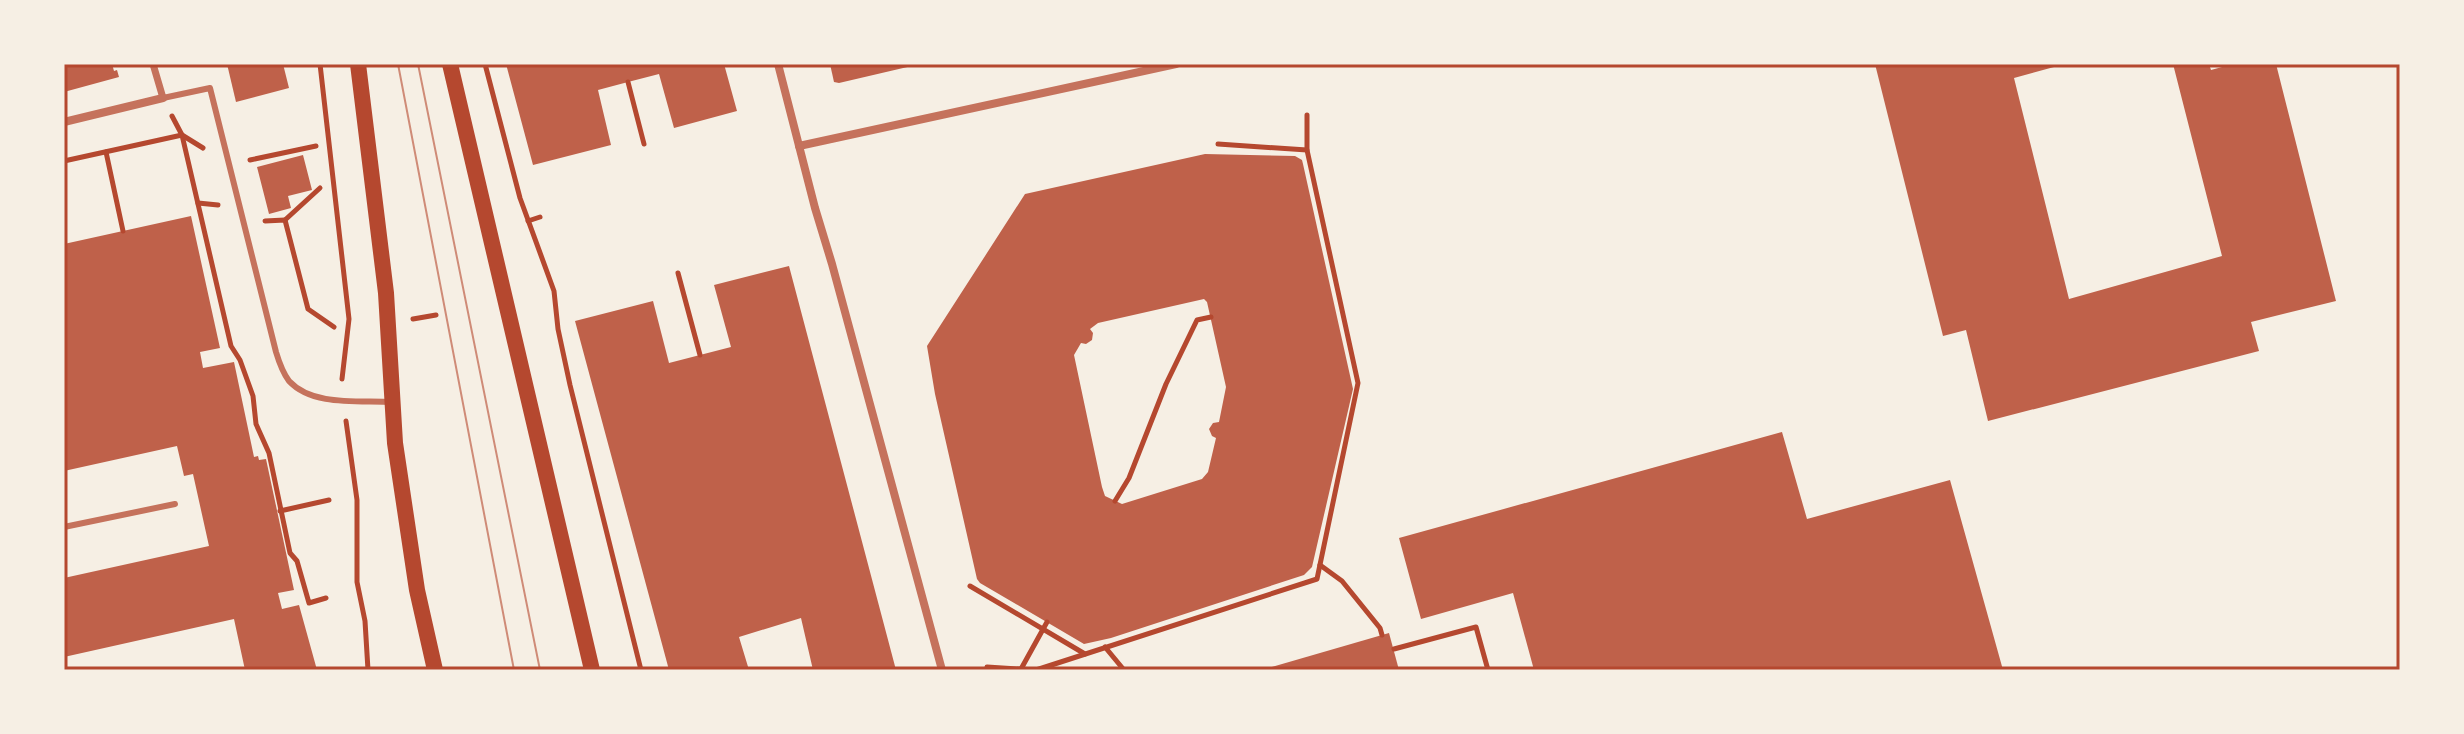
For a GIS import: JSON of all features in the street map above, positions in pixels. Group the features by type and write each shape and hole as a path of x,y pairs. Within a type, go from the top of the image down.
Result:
{"main road":[{"path":"358,64 386,293 392,402 402,498 417,590 435,670"},
{"path":"450,64 592,670"}],"street":[{"path":"64,122 163,98 153,64"},
{"path":"778,64 942,670"},
{"path":"799,146 1176,64"}],"lane":[{"path":"163,98 210,88 281,367 289,381 305,392 330,399 392,402"},
{"path":"64,527 175,504"}],"path":[{"path":"320,64 349,319 342,380"},
{"path":"485,64 528,221 554,291 558,329 570,385 641,670"},
{"path":"628,82 644,144"},
{"path":"163,98 182,135 231,346 240,360 253,396 256,424 269,453 278,512 290,553 297,561 309,603 326,598"},
{"path":"987,667 1036,670 1317,579 1358,383 1307,150 1307,115"},
{"path":"64,161 182,135 210,152"},
{"path":"1218,144 1307,150"},
{"path":"248,161 316,146"},
{"path":"106,152 123,231"},
{"path":"264,222 285,220 320,188"},
{"path":"198,203 208,206"},
{"path":"528,221 540,217"},
{"path":"285,220 308,309 334,327"},
{"path":"678,273 700,355"},
{"path":"410,320 436,315"},
{"path":"1115,501 1129,478 1166,384 1197,320 1211,317"},
{"path":"347,424 357,500 357,582 365,621 368,670"},
{"path":"278,512 329,500"},
{"path":"1320,564 1342,581 1380,628 1382,635"},
{"path":"970,586 1086,654"},
{"path":"1021,669 1047,622"},
{"path":"1394,649 1476,627 1488,670"},
{"path":"1105,647 1124,670"}],"building":[{"path":"64,64 112,64 119,77 64,92"},
{"path":"227,64 283,64 289,88 236,102"},
{"path":"506,64 724,64 737,111 674,128 659,74 628,82 598,90 611,145 533,165"},
{"path":"830,64 916,65 839,83 834,82"},
{"path":"1875,64 2065,64 2014,78 2069,299 2222,256 2173,64 2209,64 2211,70 2233,64 2276,64 2336,301 2251,322 2259,351 1988,421 1966,330 1943,336"},
{"path":"1205,154 1295,156 1302,160 1353,389 1312,567 1304,575 1084,644 977,579 927,346 1025,194","holes":["1204,299 1226,387 1219,422 1213,423 1209,429 1216,438 1208,472 1202,479 1122,504 1105,496 1074,355 1081,343 1092,340 1090,329 1098,323"]},
{"path":"303,155 312,190 288,196 291,208 269,214 257,167"},
{"path":"191,216 220,348 200,352 203,368 234,362 254,457 266,459 294,590 278,593 282,609 299,605 317,670 245,670 234,619 64,657 64,578 209,546 193,474 184,476 177,446 64,471 64,244"},
{"path":"789,266 896,670 813,670 801,618 739,637 749,670 669,670 575,321 653,301 669,363 731,347 714,285"},
{"path":"1782,432 1807,519 1950,480 2003,670 1534,670 1513,593 1421,619 1399,538"},
{"path":"1389,633 1399,670 1265,669"}],"tram line":[{"path":"398,64 514,670"},
{"path":"418,64 540,670"}]}
